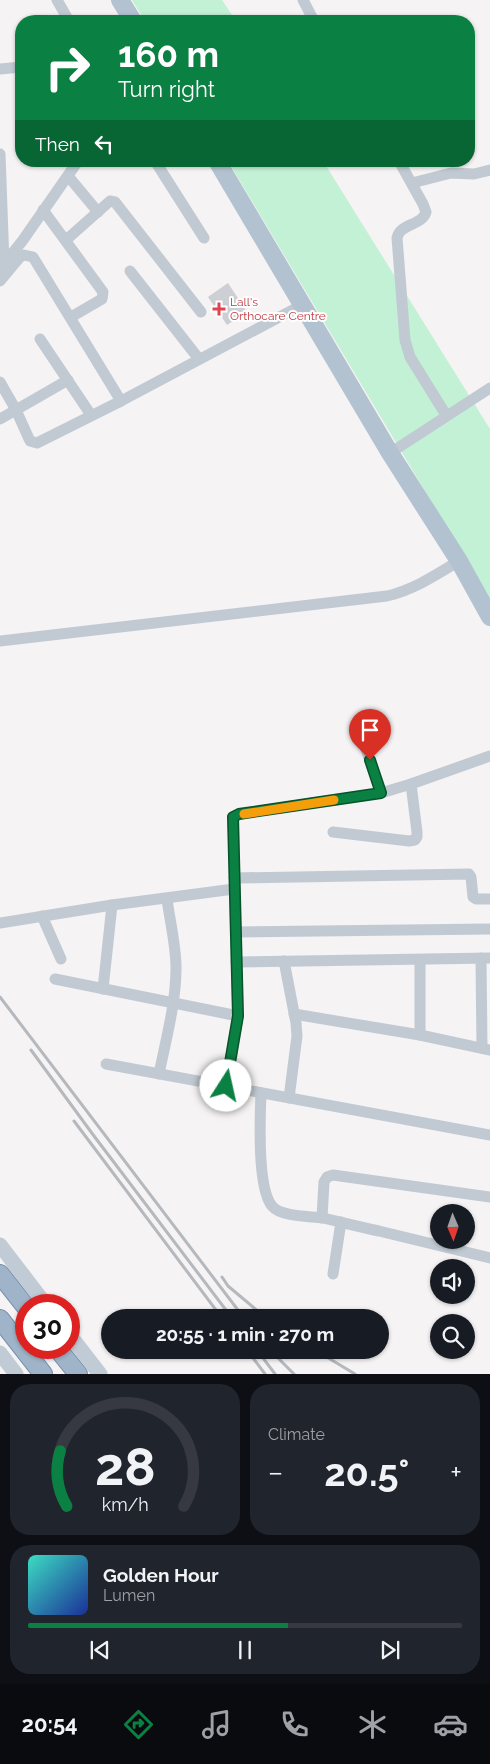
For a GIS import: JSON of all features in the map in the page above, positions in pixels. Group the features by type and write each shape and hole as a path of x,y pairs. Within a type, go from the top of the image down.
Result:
{"highway":[{"path":"0,1274 15,1294"},
{"path":"0,1319 42,1374"},
{"path":"66,1359 78,1374"}],"main road":[{"path":"120,0 129,15"},
{"path":"221,167 390,454 459,561 490,618"},
{"path":"0,1245 38,1294"},
{"path":"80,1348 100,1374"},
{"path":"0,1353 16,1374"}],"street":[{"path":"57,0 66,15"},
{"path":"303,0 311,15"},
{"path":"0,69 15,68"},
{"path":"0,154 2,266"},
{"path":"2,266 74,167"},
{"path":"159,167 204,238"},
{"path":"403,167 424,204 426,212 422,218 400,230 396,238 405,340 410,357 446,415"},
{"path":"412,183 450,173 474,174 490,170"},
{"path":"68,176 98,212"},
{"path":"66,240 110,201 117,204 201,312"},
{"path":"43,210 104,295 102,299 71,317"},
{"path":"0,281 20,257 24,255 33,257 121,401"},
{"path":"130,270 199,359"},
{"path":"0,382 16,410 30,441 37,443 121,401 302,305"},
{"path":"40,339 91,415"},
{"path":"0,420 68,380"},
{"path":"390,454 446,415 490,388"},
{"path":"0,641 386,596 400,593 415,586 459,561"},
{"path":"364,743 381,793"},
{"path":"226,1086 238,1016 232,820 236,816 381,793 490,756"},
{"path":"333,832 409,841 415,840 417,837 411,784"},
{"path":"0,923 112,905 167,899 234,884 468,874 471,877 473,897 476,899 490,899"},
{"path":"159,1074 173,1003 176,966 167,899"},
{"path":"103,989 112,905"},
{"path":"42,916 61,959"},
{"path":"236,932 490,929"},
{"path":"236,962 485,958 486,1049 420,1035 294,1014"},
{"path":"420,960 420,1035"},
{"path":"284,961 297,1036 289,1098"},
{"path":"55,979 238,1016"},
{"path":"106,1064 490,1135"},
{"path":"260,1093 260,1144 264,1183 270,1204 275,1209 288,1214 341,1222 490,1258"},
{"path":"322,1218 324,1182 327,1177 333,1175 490,1197"},
{"path":"333,1274 341,1222"}],"green space":[{"path":"132,0 222,0 232,15 141,15"},
{"path":"232,167 327,167 490,429 490,600"}],"building":[{"path":"228,283 247,312 227,325 208,297"}],"railway":[{"path":"0,997 237,1309"},
{"path":"31,1050 225,1309"},
{"path":"74,1121 215,1309"},
{"path":"222,1277 228,1286 255,1309"},
{"path":"254,1359 265,1374"},
{"path":"264,1359 275,1374"},
{"path":"279,1359 294,1374"},
{"path":"330,1359 355,1374"}],"slow traffic":[{"path":"244,814 334,800"}],"place":[{"name":"Lall's Orthocare Centre","path":"219,309"}],"route":[{"path":"226,1086 238,1016 233,817 239,814 381,793 370,760"}]}
